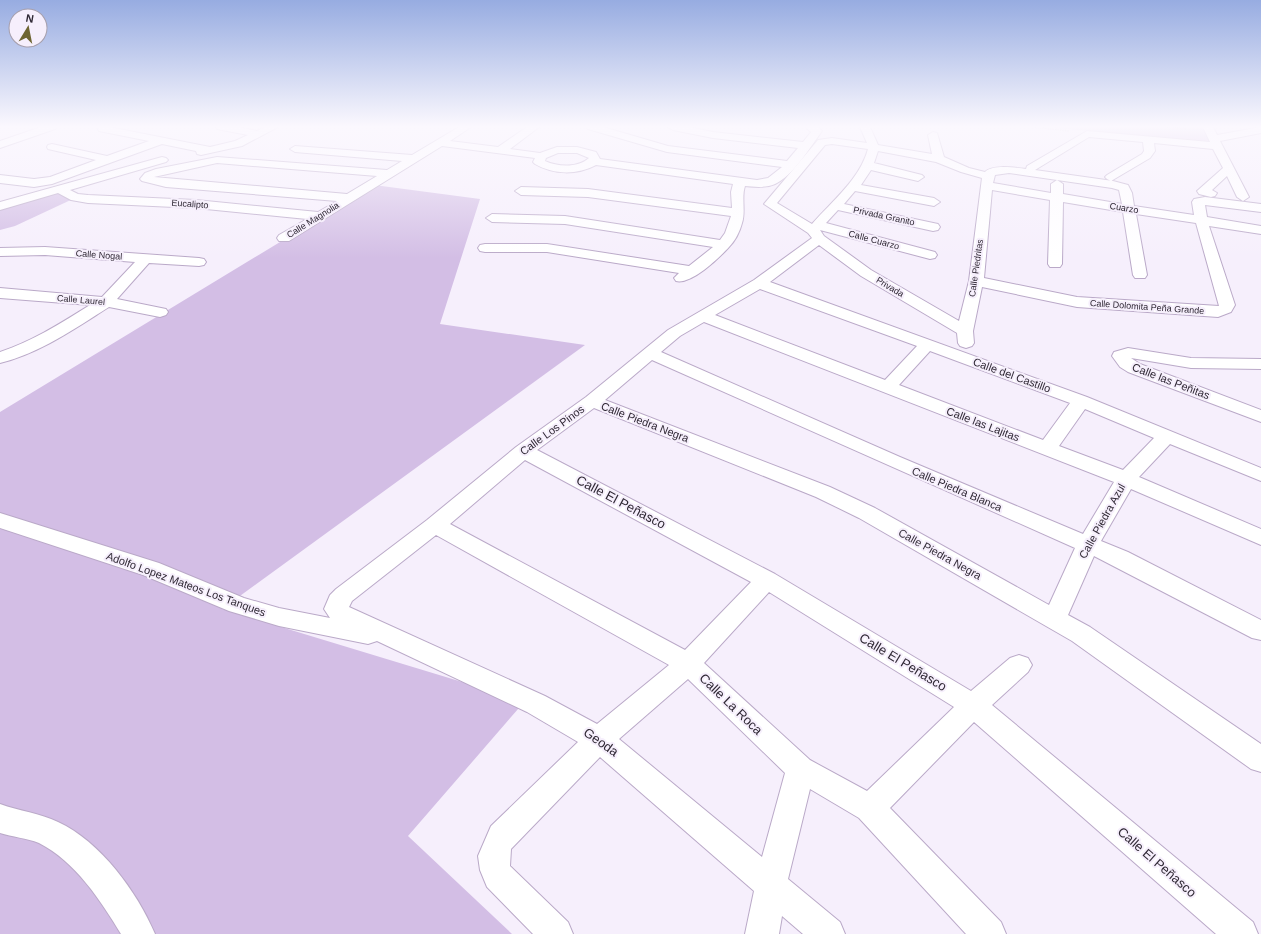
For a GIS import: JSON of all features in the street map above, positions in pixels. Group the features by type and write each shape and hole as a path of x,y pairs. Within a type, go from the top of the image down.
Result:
{"street":[{"path":"0,179 34,183 52,180 78,171"},
{"path":"0,206 128,171"},
{"path":"161,171 154,172 147,177 149,180 349,198"},
{"path":"349,171 389,174"},
{"name":"Calle Magnolia","path":"284,238 395,171"},
{"path":"612,171 739,185 774,180 783,171"},
{"path":"652,171 739,185"},
{"path":"797,171 770,202 772,207 817,231"},
{"name":"Calle Los Pinos","path":"336,609 338,601 344,596 435,525 523,450 592,401 674,333 759,283 817,231 853,187 863,171"},
{"path":"892,171 918,176"},
{"path":"967,171 990,178 1008,171"},
{"path":"1013,171 1113,185 1124,188 1140,275"},
{"path":"1110,177 1121,171"},
{"path":"1208,193 1204,190 1226,171"},
{"path":"1230,171 1243,197"},
{"path":"1055,264 1057,177"},
{"name":"Cuarzo","path":"990,178 1057,197 1261,230"},
{"name":"Calle Piedritas","path":"969,359 966,325 976,281 990,178"},
{"path":"485,248 547,248 686,275 708,260 724,245 735,228 738,213 739,185"},
{"path":"853,187 934,202"},
{"name":"Eucalipto","path":"61,190 75,197 88,200 196,204 320,216"},
{"path":"521,191 588,193 738,213"},
{"path":"1201,220 1198,203 1201,201 1261,208"},
{"name":"Privada Granito","path":"836,206 933,226"},
{"path":"492,218 569,221 724,245"},
{"name":"Calle Dolomita Peña Grande","path":"976,281 1057,299 1188,311 1218,312 1226,309 1227,305 1201,220"},
{"name":"Calle Cuarzo","path":"817,231 930,256"},
{"name":"Privada","path":"817,231 879,281 942,318 966,325"},
{"name":"Calle Nogal","path":"0,252 45,251 199,262"},
{"path":"0,358 28,348 50,337 106,302 145,259"},
{"name":"Calle del Castillo","path":"759,283 1081,401 1261,475"},
{"name":"Calle Laurel","path":"0,293 106,302 160,312"},
{"path":"1143,293 1177,298 1184,302 1188,311"},
{"name":"Calle las Lajitas","path":"703,316 1126,479 1261,538"},
{"path":"888,387 928,344"},
{"name":"Calle las Peñitas","path":"1258,365 1191,363 1128,353 1120,356 1126,363 1134,368 1261,416"},
{"name":"Calle Piedra Blanca","path":"650,354 893,461 1120,558 1261,631"},
{"name":"Calle Piedra Negra","path":"592,401 823,492 867,513 1081,634 1261,760"},
{"path":"1047,449 1081,401"},
{"name":"Calle Piedra Azul","path":"1055,618 1088,544 1126,479 1167,436"},
{"name":"Calle El Peñasco","path":"523,450 767,580 973,704 1241,934"},
{"name":"Adolfo Lopez Mateos Los Tanques","path":"0,520 150,569 237,605 279,617 400,641"},
{"name":"Calle La Roca","path":"435,525 688,664 800,769 870,808 989,934"},
{"path":"556,934 498,876 493,864 494,851 502,836 598,740 688,664 767,580"},
{"name":"Geoda","path":"336,609 341,614 536,704 598,740 617,753 828,934"},
{"path":"870,808 973,704 1019,665"},
{"path":"762,934 771,885 800,769"},
{"path":"0,818 46,831 66,841 85,856 133,922 138,934"}],"shaded area":[{"path":"374,185 480,199 440,324 585,345 222,609 525,701 408,836 512,934 0,934 0,412"},
{"path":"60,192 75,198 15,226 0,230 0,208"}]}
